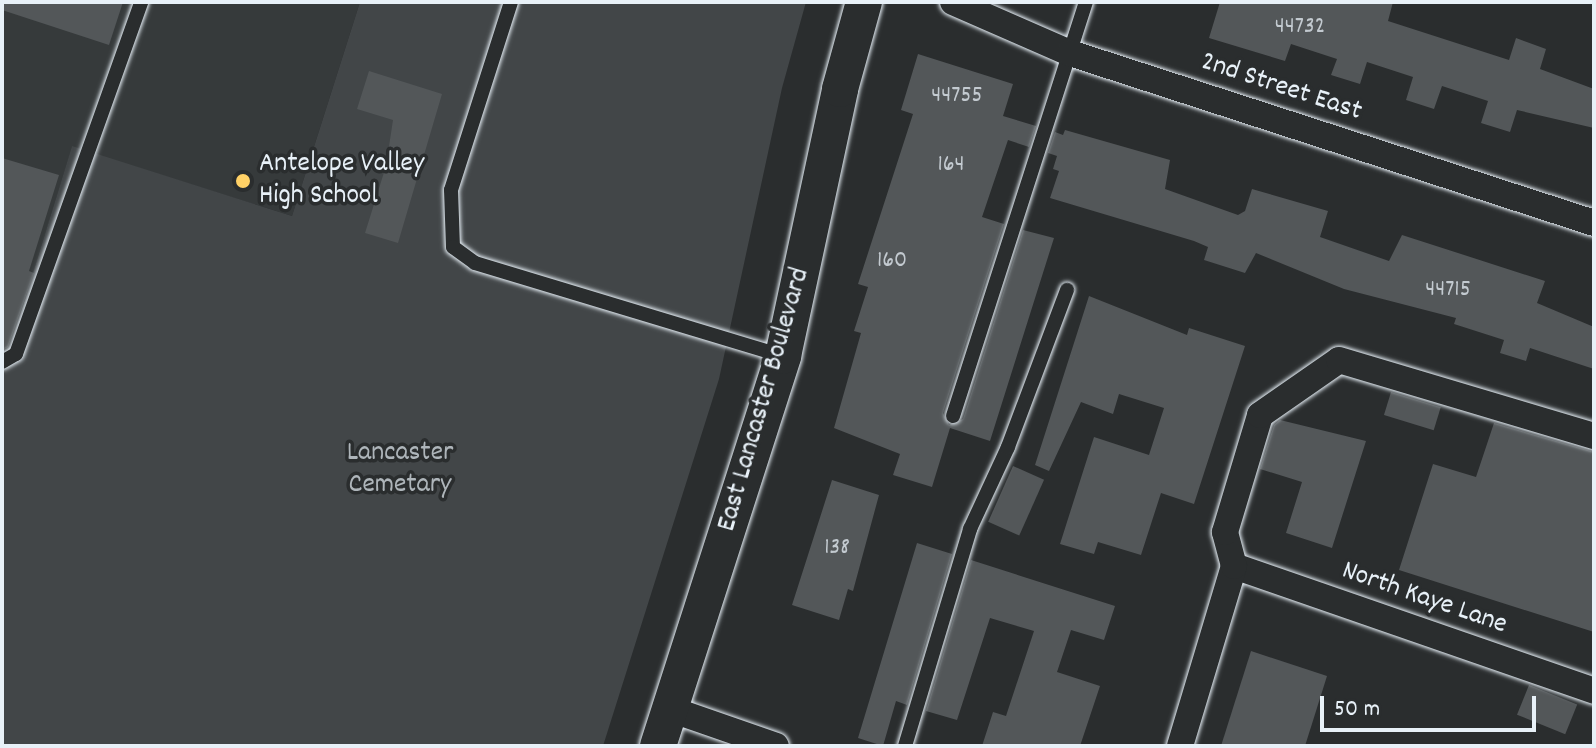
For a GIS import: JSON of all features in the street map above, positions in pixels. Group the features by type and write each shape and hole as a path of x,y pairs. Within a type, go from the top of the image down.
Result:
{"main road":[{"name":"East Lancaster Boulevard","path":"658,746 783,356 840,89 864,2"}],"street":[{"name":"2nd Street East","path":"953,2 1070,53 1594,223"},
{"path":"1180,746 1234,566 1225,532 1260,415 1339,360 1594,436"},
{"name":"North Kaye Lane","path":"1234,566 1594,691"},
{"path":"670,709 776,746"}],"lane":[{"path":"2,362 16,354 141,2"},
{"path":"511,2 451,190 453,247 475,263 783,356"},
{"path":"953,416 1086,2"},
{"path":"905,746 970,529 1008,447 1067,290"}],"shaded area":[{"name":"Antelope Valley High School","path":"2,2 360,2 292,216 72,147 2,374"}],"green space":[{"name":"Lancaster Cemetary","path":"360,2 806,2 782,88 719,379 603,746 2,746 2,374 72,146 292,216"}],"building":[{"path":"2,2 123,2 109,45 2,10"},
{"path":"1220,2 1393,2 1388,21 1509,60 1516,38 1546,49 1540,69 1594,89 1594,128 1517,110 1510,132 1481,123 1488,101 1442,86 1434,109 1406,100 1413,77 1367,62 1360,84 1331,75 1337,59 1291,44 1285,61 1209,38"},
{"path":"918,54 1013,84 1003,116 1036,126 1029,147 1008,140 982,217 1004,224 943,413 949,425 963,419 1023,230 1054,238 990,441 950,428 932,487 893,475 900,454 834,428 861,333 854,331 868,287 858,284 913,114 901,110"},
{"path":"369,71 442,94 398,243 365,233 386,166 393,120 357,109"},
{"path":"1065,130 1170,160 1165,189 1238,215 1245,211 1252,189 1328,211 1320,237 1389,261 1402,235 1545,281 1537,303 1594,327 1594,369 1530,348 1526,361 1500,353 1504,340 1454,324 1456,318 1344,289 1256,253 1245,273 1204,260 1208,247 1194,241 1050,198 1059,171 1053,169 1057,156 1048,153 1055,132 1063,135"},
{"path":"2,158 59,175 29,271 34,273 8,347 2,350"},
{"path":"1089,296 1187,335 1189,328 1245,346 1194,504 1161,493 1141,555 1098,542 1094,554 1060,544 1094,437 1149,455 1164,408 1119,394 1113,414 1081,402 1049,471 1035,465"},
{"path":"1391,392 1441,407 1434,430 1384,415"},
{"path":"1280,420 1366,441 1332,548 1286,533 1302,482 1260,469 1274,425"},
{"path":"1494,423 1594,452 1594,632 1399,570 1433,464 1476,477"},
{"path":"1013,466 1044,480 1019,536 988,522"},
{"path":"832,480 879,495 853,591 848,589 839,620 792,605"},
{"path":"917,543 952,554 907,705 896,701 883,746 858,738"},
{"path":"971,560 1115,606 1104,640 1071,630 1057,672 1100,686 1080,746 982,746 993,712 1006,716 1034,631 990,618 957,720 926,711"},
{"path":"1251,651 1327,676 1305,746 1221,746"},
{"path":"1529,685 1577,704 1565,734 1517,715"}],"place":[{"name":"Antelope Valley High School","path":"243,181"}]}
